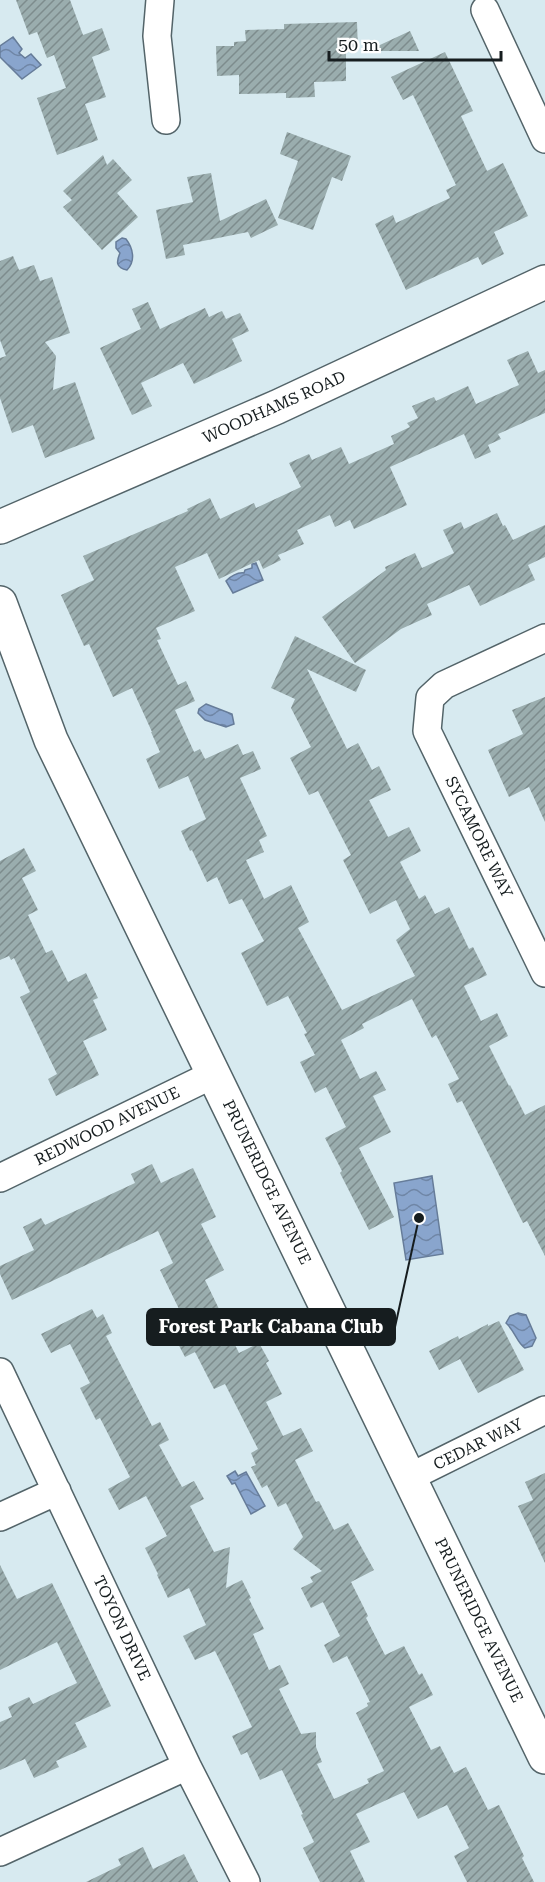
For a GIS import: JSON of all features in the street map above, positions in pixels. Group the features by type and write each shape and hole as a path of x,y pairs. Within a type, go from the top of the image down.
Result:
{"main road":[{"name":"WOODHAMS ROAD","path":"0,527 277,407 545,282"},
{"name":"PRUNERIDGE AVENUE","path":"0,603 51,740 545,1757"}],"street":[{"path":"160,0 157,36 166,120"},
{"path":"483,3 545,139"},
{"name":"SYCAMORE WAY","path":"545,638 444,685 430,698 427,731 545,973"},
{"name":"REDWOOD AVENUE","path":"0,1178 214,1074"},
{"name":"TOYON DRIVE","path":"0,1372 187,1767 246,1882"},
{"name":"CEDAR WAY","path":"410,1477 545,1410"},
{"path":"0,1517 57,1491"},
{"path":"0,1852 187,1767"}],"water":[{"path":"13,37 22,49 19,53 25,58 31,54 41,65 22,79 0,57 0,46"},
{"path":"122,238 126,239 132,250 132,263 127,270 118,264 120,253 116,248 116,242"},
{"path":"256,563 263,580 233,593 226,581 234,575 244,573"},
{"path":"206,704 232,714 234,724 226,727 205,720 198,713 199,709"},
{"path":"432,1176 443,1254 406,1260 394,1183"},
{"path":"518,1313 526,1315 536,1338 532,1346 525,1348 522,1346 506,1323 510,1316"},
{"path":"235,1471 238,1476 246,1472 265,1506 251,1514 235,1483 232,1484 227,1476"}],"building":[{"path":"16,0 70,0 83,35 102,28 110,50 92,57 106,97 85,104 98,140 57,155 37,98 66,88 54,55 47,58 37,32 29,35"},
{"path":"357,22 358,51 346,51 346,81 314,82 315,97 286,98 286,93 239,94 239,75 217,76 216,46 234,46 234,42 246,41 245,30 284,29 284,24"},
{"path":"410,31 419,51 367,51"},
{"path":"445,52 473,111 461,116 487,171 503,163 528,216 494,232 504,254 482,265 478,257 406,290 375,224 393,215 396,223 450,198 446,190 456,185 413,95 403,100 391,77"},
{"path":"287,132 351,156 342,181 332,177 313,230 278,218 298,161 280,154"},
{"path":"103,155 107,165 113,159 132,180 117,193 138,217 102,250 63,207 72,200 63,191"},
{"path":"211,173 220,221 266,199 278,225 251,238 248,232 183,245 185,255 166,259 156,210 193,202 187,177"},
{"path":"13,256 19,270 34,265 40,281 52,277 70,333 45,342 56,356 53,390 75,382 95,439 45,458 33,425 12,433 0,398 0,358 6,356 0,340 0,261"},
{"path":"148,302 160,329 205,308 209,317 222,311 226,319 240,313 249,331 232,339 242,361 194,384 183,363 141,383 152,406 132,415 100,348 141,329 132,309"},
{"path":"528,351 538,373 545,370 545,413 498,434 501,439 488,445 491,452 475,459 464,434 390,467 407,505 354,529 350,520 335,527 330,515 297,530 304,544 278,555 281,560 263,569 259,560 219,579 207,553 175,567 195,611 156,628 161,639 157,640 178,685 186,681 195,701 175,710 194,752 200,749 205,759 238,744 243,755 253,751 261,769 240,778 267,836 259,840 264,852 246,860 264,899 291,885 309,922 298,928 342,1010 415,976 396,940 410,929 396,900 370,914 343,860 351,855 318,791 309,795 290,758 311,747 291,708 295,699 271,688 295,636 366,670 356,692 307,669 347,749 358,743 372,770 379,766 391,790 369,800 388,837 409,827 421,851 400,862 419,899 425,895 435,914 449,907 469,949 473,947 487,975 464,986 481,1021 497,1013 508,1036 489,1046 509,1086 525,1115 545,1105 545,1256 527,1221 523,1223 462,1101 457,1103 448,1084 459,1079 436,1035 432,1038 412,999 362,1024 364,1028 341,1040 360,1079 376,1071 386,1090 373,1096 391,1132 359,1148 394,1217 369,1230 325,1138 346,1127 326,1087 315,1093 300,1062 315,1055 304,1034 307,1033 288,996 267,1006 241,953 264,941 242,899 229,904 217,877 207,882 181,831 206,819 188,776 159,789 146,759 160,752 132,688 113,697 89,644 84,646 61,595 94,580 83,556 188,511 187,509 210,498 220,519 254,503 256,508 301,487 289,463 309,454 312,460 341,447 349,464 394,444 391,436 410,427 407,423 418,418 412,406 434,397 436,401 468,386 476,404 519,385 507,360"},
{"path":"497,513 513,540 545,525 545,557 528,565 535,580 480,606 469,585 427,604 432,615 401,629 355,663 322,617 386,570 385,567 415,553 422,568 454,553 443,530 461,522 464,529"},
{"path":"545,697 545,822 529,787 509,797 488,750 523,734 512,710"},
{"path":"24,848 36,871 22,878 38,910 28,915 46,953 52,950 68,982 86,973 98,998 93,1000 107,1030 83,1041 99,1075 56,1096 48,1079 57,1074 20,997 30,992 14,958 11,960 9,956 0,960 0,861"},
{"path":"152,1164 161,1183 193,1168 216,1217 201,1224 224,1270 205,1280 218,1310 239,1353 259,1343 269,1361 266,1363 282,1394 266,1402 283,1436 301,1428 313,1451 295,1460 316,1502 319,1501 334,1530 348,1523 374,1570 351,1582 385,1655 404,1646 419,1675 422,1673 433,1695 409,1707 431,1750 440,1746 454,1773 466,1767 488,1810 499,1805 534,1882 467,1882 454,1856 469,1848 447,1805 418,1819 404,1792 356,1814 370,1842 350,1851 365,1882 320,1882 303,1848 314,1842 282,1770 260,1780 247,1752 241,1755 232,1736 252,1727 231,1683 215,1651 195,1660 183,1636 206,1625 189,1588 168,1598 145,1548 167,1536 146,1496 119,1510 108,1489 130,1477 100,1418 96,1420 80,1388 90,1383 70,1344 51,1353 41,1334 92,1309 97,1318 103,1314 112,1333 106,1336 152,1426 160,1422 169,1440 159,1445 182,1487 194,1481 204,1499 190,1506 214,1552 230,1547 226,1588 242,1580 264,1629 253,1634 269,1670 280,1665 289,1684 279,1689 301,1734 316,1732 316,1747 322,1762 317,1764 334,1799 369,1783 367,1779 384,1771 356,1713 368,1706 367,1703 370,1702 347,1656 333,1663 324,1645 340,1636 323,1602 311,1608 301,1588 313,1582 310,1577 322,1571 293,1549 303,1537 286,1503 278,1507 267,1485 262,1488 251,1467 256,1465 251,1453 258,1449 225,1384 214,1389 195,1352 185,1357 176,1340 166,1316 179,1309 160,1270 173,1263 158,1231 12,1300 0,1274 0,1266 34,1250 23,1227 41,1218 45,1225 135,1183 131,1174"},
{"path":"499,1321 524,1370 478,1393 460,1359 439,1370 429,1351 458,1336 459,1339"},
{"path":"545,1473 545,1563 518,1506 533,1500 525,1482"},
{"path":"0,1565 17,1599 52,1583 111,1706 75,1723 87,1747 56,1761 59,1767 34,1778 25,1759 0,1770 0,1722 12,1717 8,1707 29,1697 33,1704 77,1683 57,1642 0,1670"},
{"path":"143,1847 153,1869 184,1854 198,1882 86,1882 121,1865 118,1859"}],"place":[{"name":"Forest Park Cabana Club","path":"419,1218"}]}
